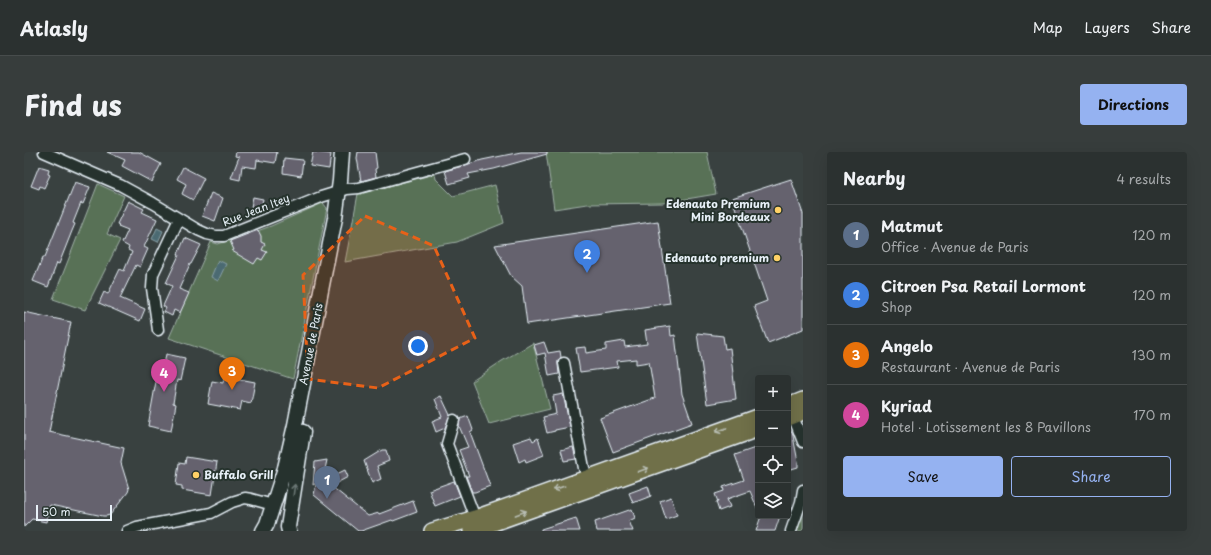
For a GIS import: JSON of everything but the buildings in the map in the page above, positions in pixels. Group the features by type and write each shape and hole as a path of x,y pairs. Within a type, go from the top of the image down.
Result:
{"main road":[{"name":"Avenue de Paris","path":"289,531 288,527 300,448 343,190 342,152"},
{"name":"Avenue de Paris","path":"263,531 267,524 285,468 295,425 331,239 343,190 349,174 350,152"},
{"path":"793,413 803,400"},
{"path":"473,524 588,478 755,418"},
{"path":"432,531 473,524 755,430"}],"street":[{"name":"Rue Jean Itey","path":"44,152 120,185 207,234 216,236 224,236 343,190 358,188 465,159"},
{"path":"158,330 152,288 153,274 179,219"},
{"path":"564,363 584,468 588,478"},
{"path":"793,413 803,442"},
{"path":"454,420 447,444 473,524"},
{"path":"791,531 801,502 803,490"},
{"path":"127,531 211,512 238,500 251,499 273,505"}],"highlighted area":[{"path":"365,216 434,246 475,338 378,388 308,379 303,275"}],"green space":[{"path":"546,152 707,152 716,194 663,203 587,204 554,209"},
{"path":"435,174 436,179 453,196 495,185 504,223 457,242 345,262 358,194"},
{"path":"98,184 124,196 107,234 120,240 85,310 53,299"},
{"path":"323,203 327,208 293,379 169,338 211,242 218,244 241,237 271,226"},
{"path":"533,343 550,409 489,424 472,381"},
{"path":"803,509 803,531 795,531"}],"water":[{"path":"157,228 163,231 158,242 152,239"},
{"path":"218,260 226,264 218,281 211,277"}],"place":[{"name":"Edenauto Premium Mini Bordeaux","path":"778,210"},
{"name":"Edenauto premium","path":"777,258"},
{"name":"Citroen Psa Retail Lormont","path":"587,273"},
{"name":"Angelo","path":"232,390"},
{"name":"Kyriad","path":"164,392"},
{"name":"Buffalo Grill","path":"196,475"},
{"name":"Matmut","path":"327,499"}]}
